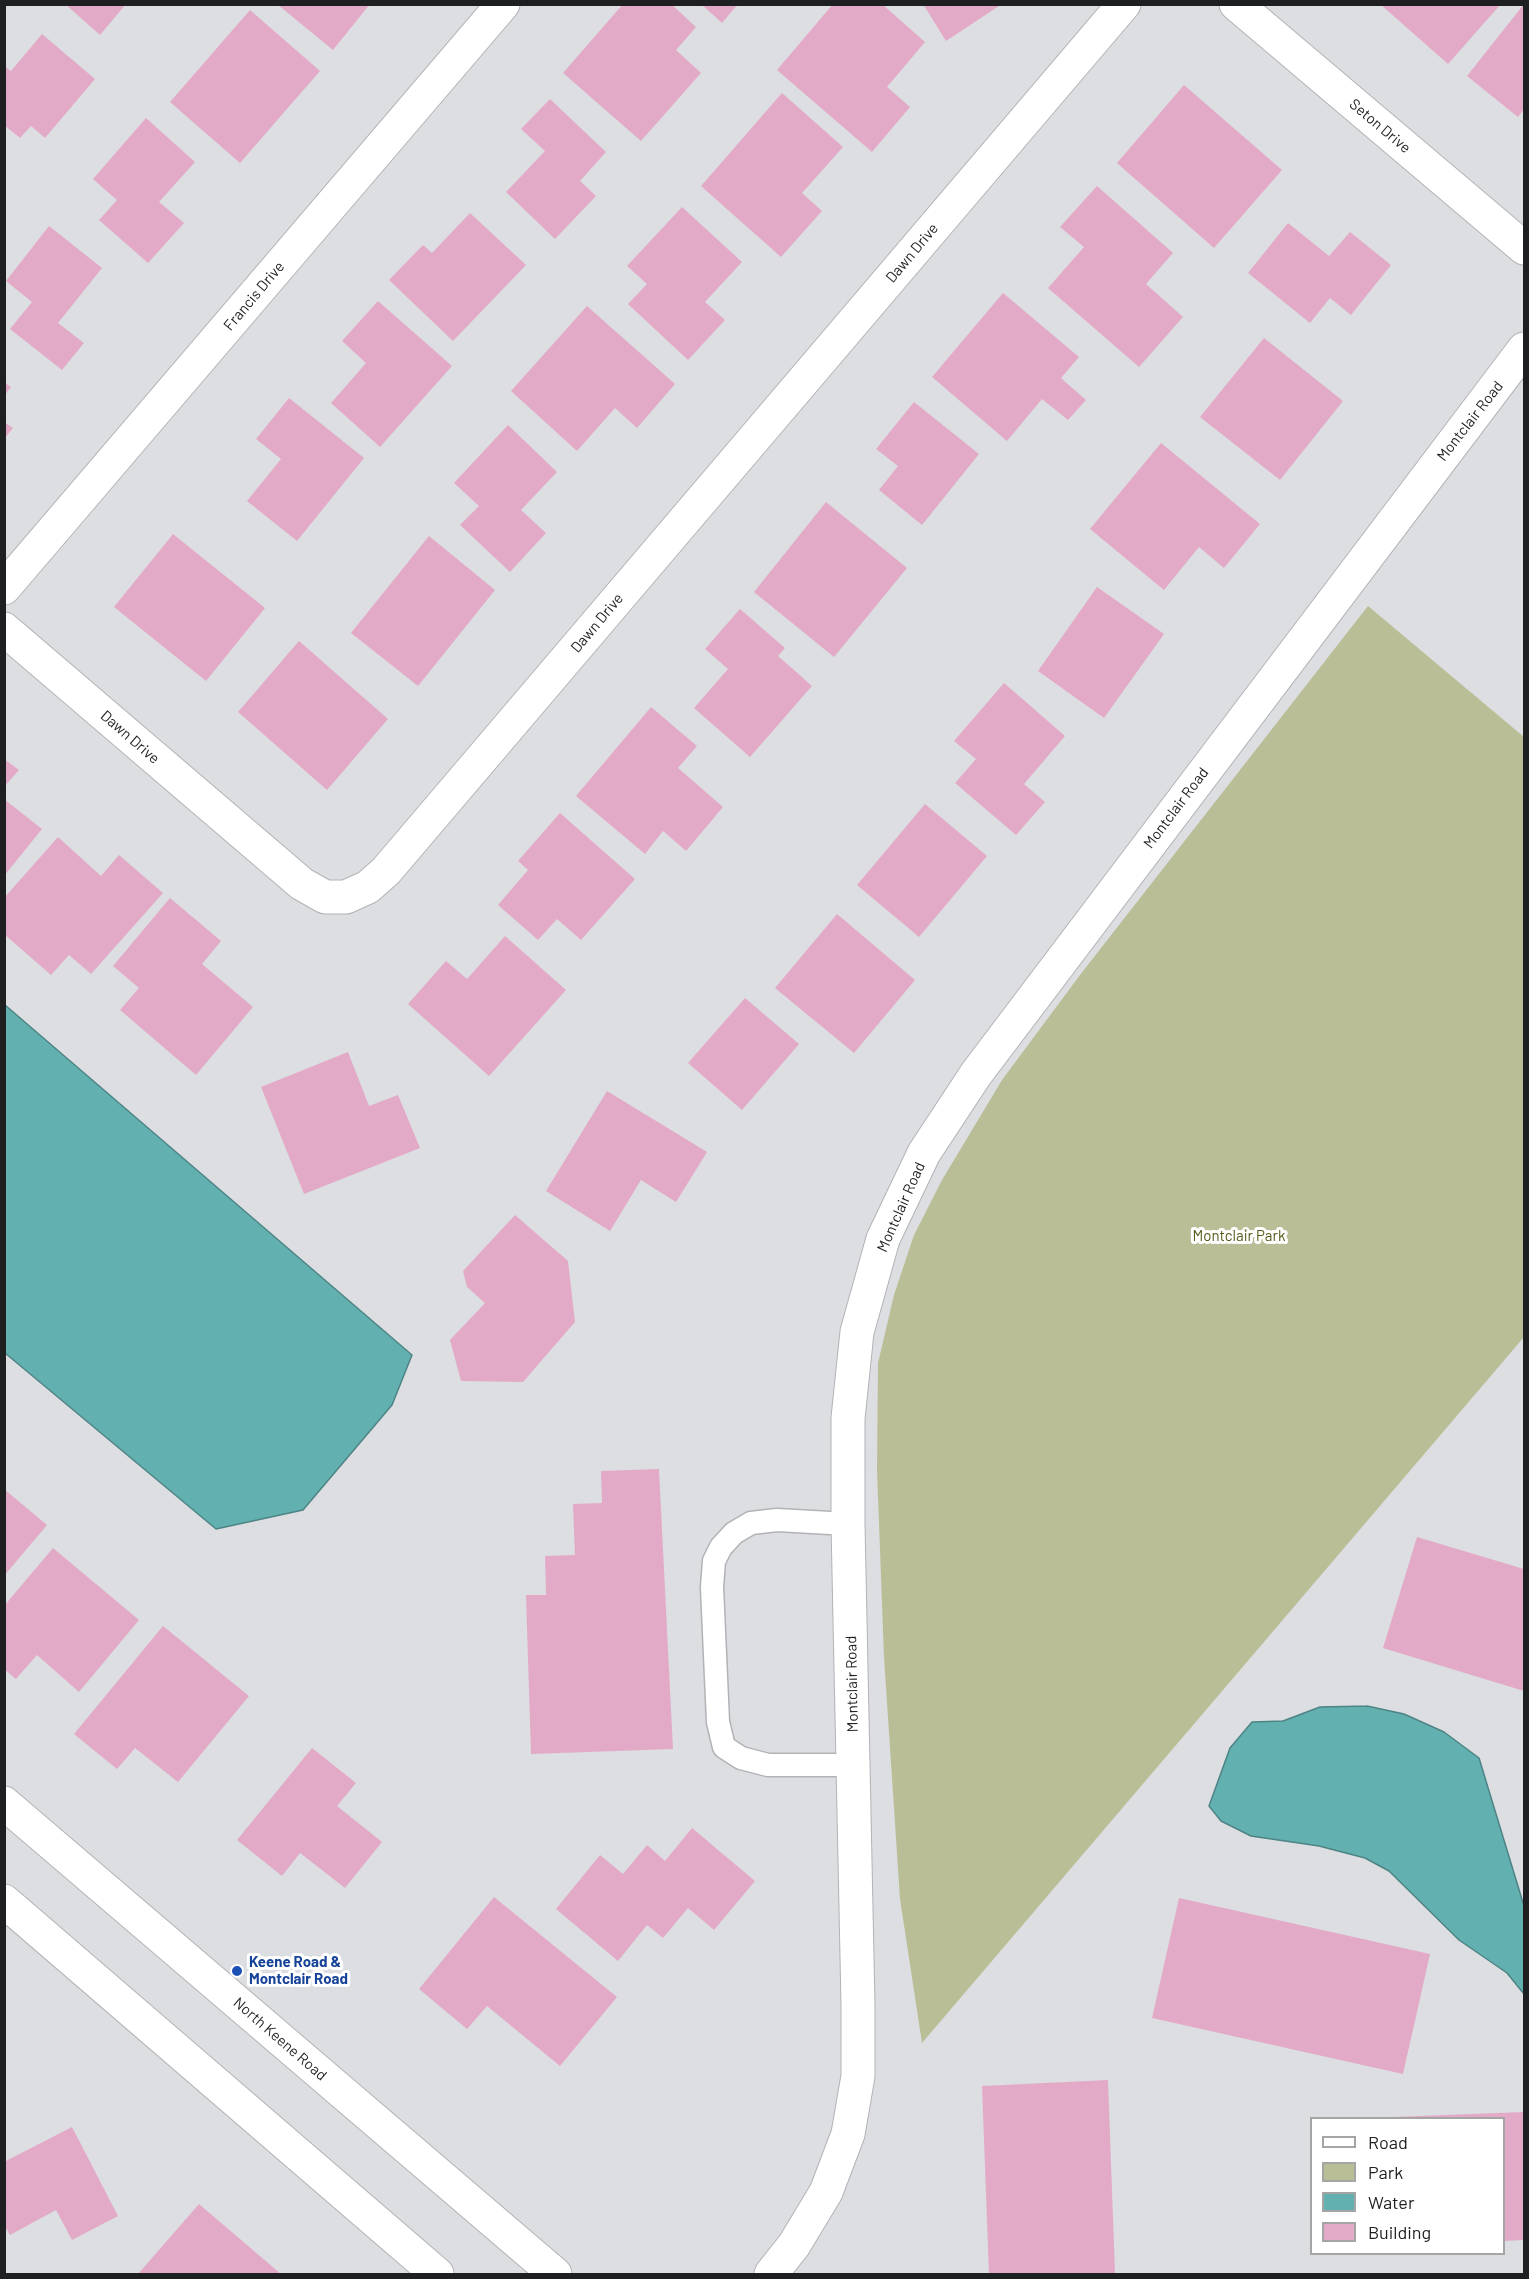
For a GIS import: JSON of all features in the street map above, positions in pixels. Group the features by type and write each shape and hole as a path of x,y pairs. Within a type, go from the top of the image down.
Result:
{"street":[{"name":"Francis Drive","path":"4,588 503,4"},
{"name":"Dawn Drive","path":"4,630 302,884 325,897 346,897 368,887 386,871 1124,4"},
{"name":"Seton Drive","path":"1236,4 1524,248"},
{"name":"Montclair Road","path":"771,2274 794,2245 826,2192 848,2134 858,2076 848,1418 857,1332 883,1239 924,1153 976,1074 1524,349"},
{"name":"North Keene Road","path":"4,1803 555,2274"},
{"path":"4,1901 437,2274"}],"lane":[{"path":"848,1524 777,1520 751,1523 734,1533 721,1547 714,1561 712,1587 718,1722 724,1747 741,1758 768,1765 854,1765"}],"green space":[{"name":"Montclair Park","path":"1368,606 1524,737 1524,1337 922,2043 900,1899 884,1657 877,1470 878,1363 894,1295 914,1235 942,1180 1002,1080 1080,975"}],"water":[{"path":"5,1005 412,1355 392,1405 303,1510 216,1529 5,1353"},
{"path":"1367,1706 1404,1714 1444,1732 1479,1758 1524,1906 1524,1994 1507,1973 1459,1940 1389,1871 1365,1858 1319,1846 1251,1836 1221,1821 1209,1806 1230,1748 1252,1722 1283,1721 1320,1707"}],"building":[{"path":"65,4 126,4 100,35"},
{"path":"277,4 370,4 333,50"},
{"path":"623,4 671,4 696,27 676,50 701,73 641,141 563,73"},
{"path":"701,4 738,4 722,23"},
{"path":"833,4 882,4 925,42 887,87 910,107 872,152 777,70"},
{"path":"923,4 1002,4 946,41"},
{"path":"1380,4 1501,4 1448,64"},
{"path":"1524,4 1524,109 1518,117 1467,76"},
{"path":"250,10 320,71 240,163 170,102"},
{"path":"42,34 95,79 45,138 31,126 20,138 4,125 4,66 11,71"},
{"path":"1184,85 1282,170 1214,248 1117,163"},
{"path":"782,93 843,147 802,193 822,211 781,257 701,186"},
{"path":"550,99 606,152 580,181 596,196 555,239 506,192 545,151 521,129"},
{"path":"146,118 195,162 159,202 184,223 148,263 99,220 117,200 93,179"},
{"path":"1097,186 1173,253 1146,284 1183,317 1139,367 1048,288 1084,247 1060,227"},
{"path":"682,207 742,262 705,302 725,320 688,360 628,304 647,284 627,266"},
{"path":"470,213 526,265 453,341 389,280 423,245 432,253"},
{"path":"1288,223 1329,256 1350,232 1391,265 1351,315 1330,298 1310,323 1248,273"},
{"path":"49,226 102,268 58,323 84,343 62,370 10,329 32,302 6,281"},
{"path":"1003,293 1079,357 1061,378 1086,400 1068,420 1042,399 1007,441 932,377"},
{"path":"378,301 452,366 380,447 331,403 366,363 342,341"},
{"path":"587,306 675,384 637,428 615,408 577,451 511,391"},
{"path":"1264,338 1343,401 1280,480 1200,417"},
{"path":"4,382 11,387 4,396"},
{"path":"289,398 364,458 297,541 247,501 281,459 256,439"},
{"path":"914,402 979,454 922,525 879,490 898,466 876,449"},
{"path":"4,422 13,428 4,439"},
{"path":"508,425 557,472 521,510 546,533 510,572 460,525 479,506 454,483"},
{"path":"1161,443 1260,524 1224,568 1199,547 1164,590 1090,529"},
{"path":"826,502 907,568 834,657 754,592"},
{"path":"173,534 265,608 206,681 114,607"},
{"path":"429,536 495,590 418,686 351,633"},
{"path":"1097,587 1164,634 1104,718 1038,671"},
{"path":"740,609 785,648 778,656 812,686 750,757 694,708 728,669 705,649"},
{"path":"299,641 388,719 327,790 238,712"},
{"path":"1004,683 1065,736 1024,784 1045,802 1016,835 955,783 976,759 954,741"},
{"path":"651,707 697,746 678,768 723,807 686,851 663,831 645,854 576,796"},
{"path":"4,759 19,770 4,787"},
{"path":"4,799 42,829 4,876"},
{"path":"925,804 987,856 919,937 857,885"},
{"path":"560,813 635,879 581,940 557,919 538,940 498,905 528,870 518,861"},
{"path":"58,837 101,876 119,855 163,893 91,974 69,955 51,975 4,934 4,898"},
{"path":"170,898 221,941 202,964 253,1007 196,1075 120,1010 139,988 113,966"},
{"path":"837,914 915,980 854,1053 775,988"},
{"path":"505,936 566,990 489,1076 408,1004 446,961 467,979"},
{"path":"745,998 799,1044 742,1110 688,1063"},
{"path":"348,1052 369,1106 398,1095 420,1148 304,1194 261,1087"},
{"path":"607,1091 707,1152 676,1202 641,1180 610,1231 546,1191"},
{"path":"515,1215 568,1261 575,1322 523,1382 461,1381 450,1340 485,1303 467,1287 463,1271"},
{"path":"659,1469 673,1749 531,1754 526,1595 546,1595 545,1556 575,1555 573,1504 602,1503 601,1471"},
{"path":"4,1489 47,1525 4,1576"},
{"path":"1417,1537 1524,1569 1524,1691 1383,1648"},
{"path":"53,1548 139,1620 79,1692 37,1655 16,1679 4,1669 4,1606"},
{"path":"163,1626 249,1696 178,1782 135,1748 117,1769 74,1734"},
{"path":"312,1748 356,1783 337,1806 382,1842 345,1888 300,1853 282,1876 237,1840"},
{"path":"692,1828 755,1881 714,1930 688,1908 663,1938 647,1925 618,1961 556,1909 600,1855 623,1874 647,1845 665,1861"},
{"path":"494,1897 617,1997 560,2066 487,2006 467,2029 419,1989"},
{"path":"1179,1898 1430,1954 1403,2074 1152,2018"},
{"path":"1108,2080 1115,2274 989,2274 982,2086"},
{"path":"1524,2112 1524,2240 1505,2241 1505,2117 1392,2117"},
{"path":"72,2127 118,2216 72,2240 56,2210 10,2235 4,2225 4,2162"},
{"path":"199,2204 281,2274 138,2274"}],"place":[{"name":"Keene Road & Montclair Road","path":"237,1971"}]}
